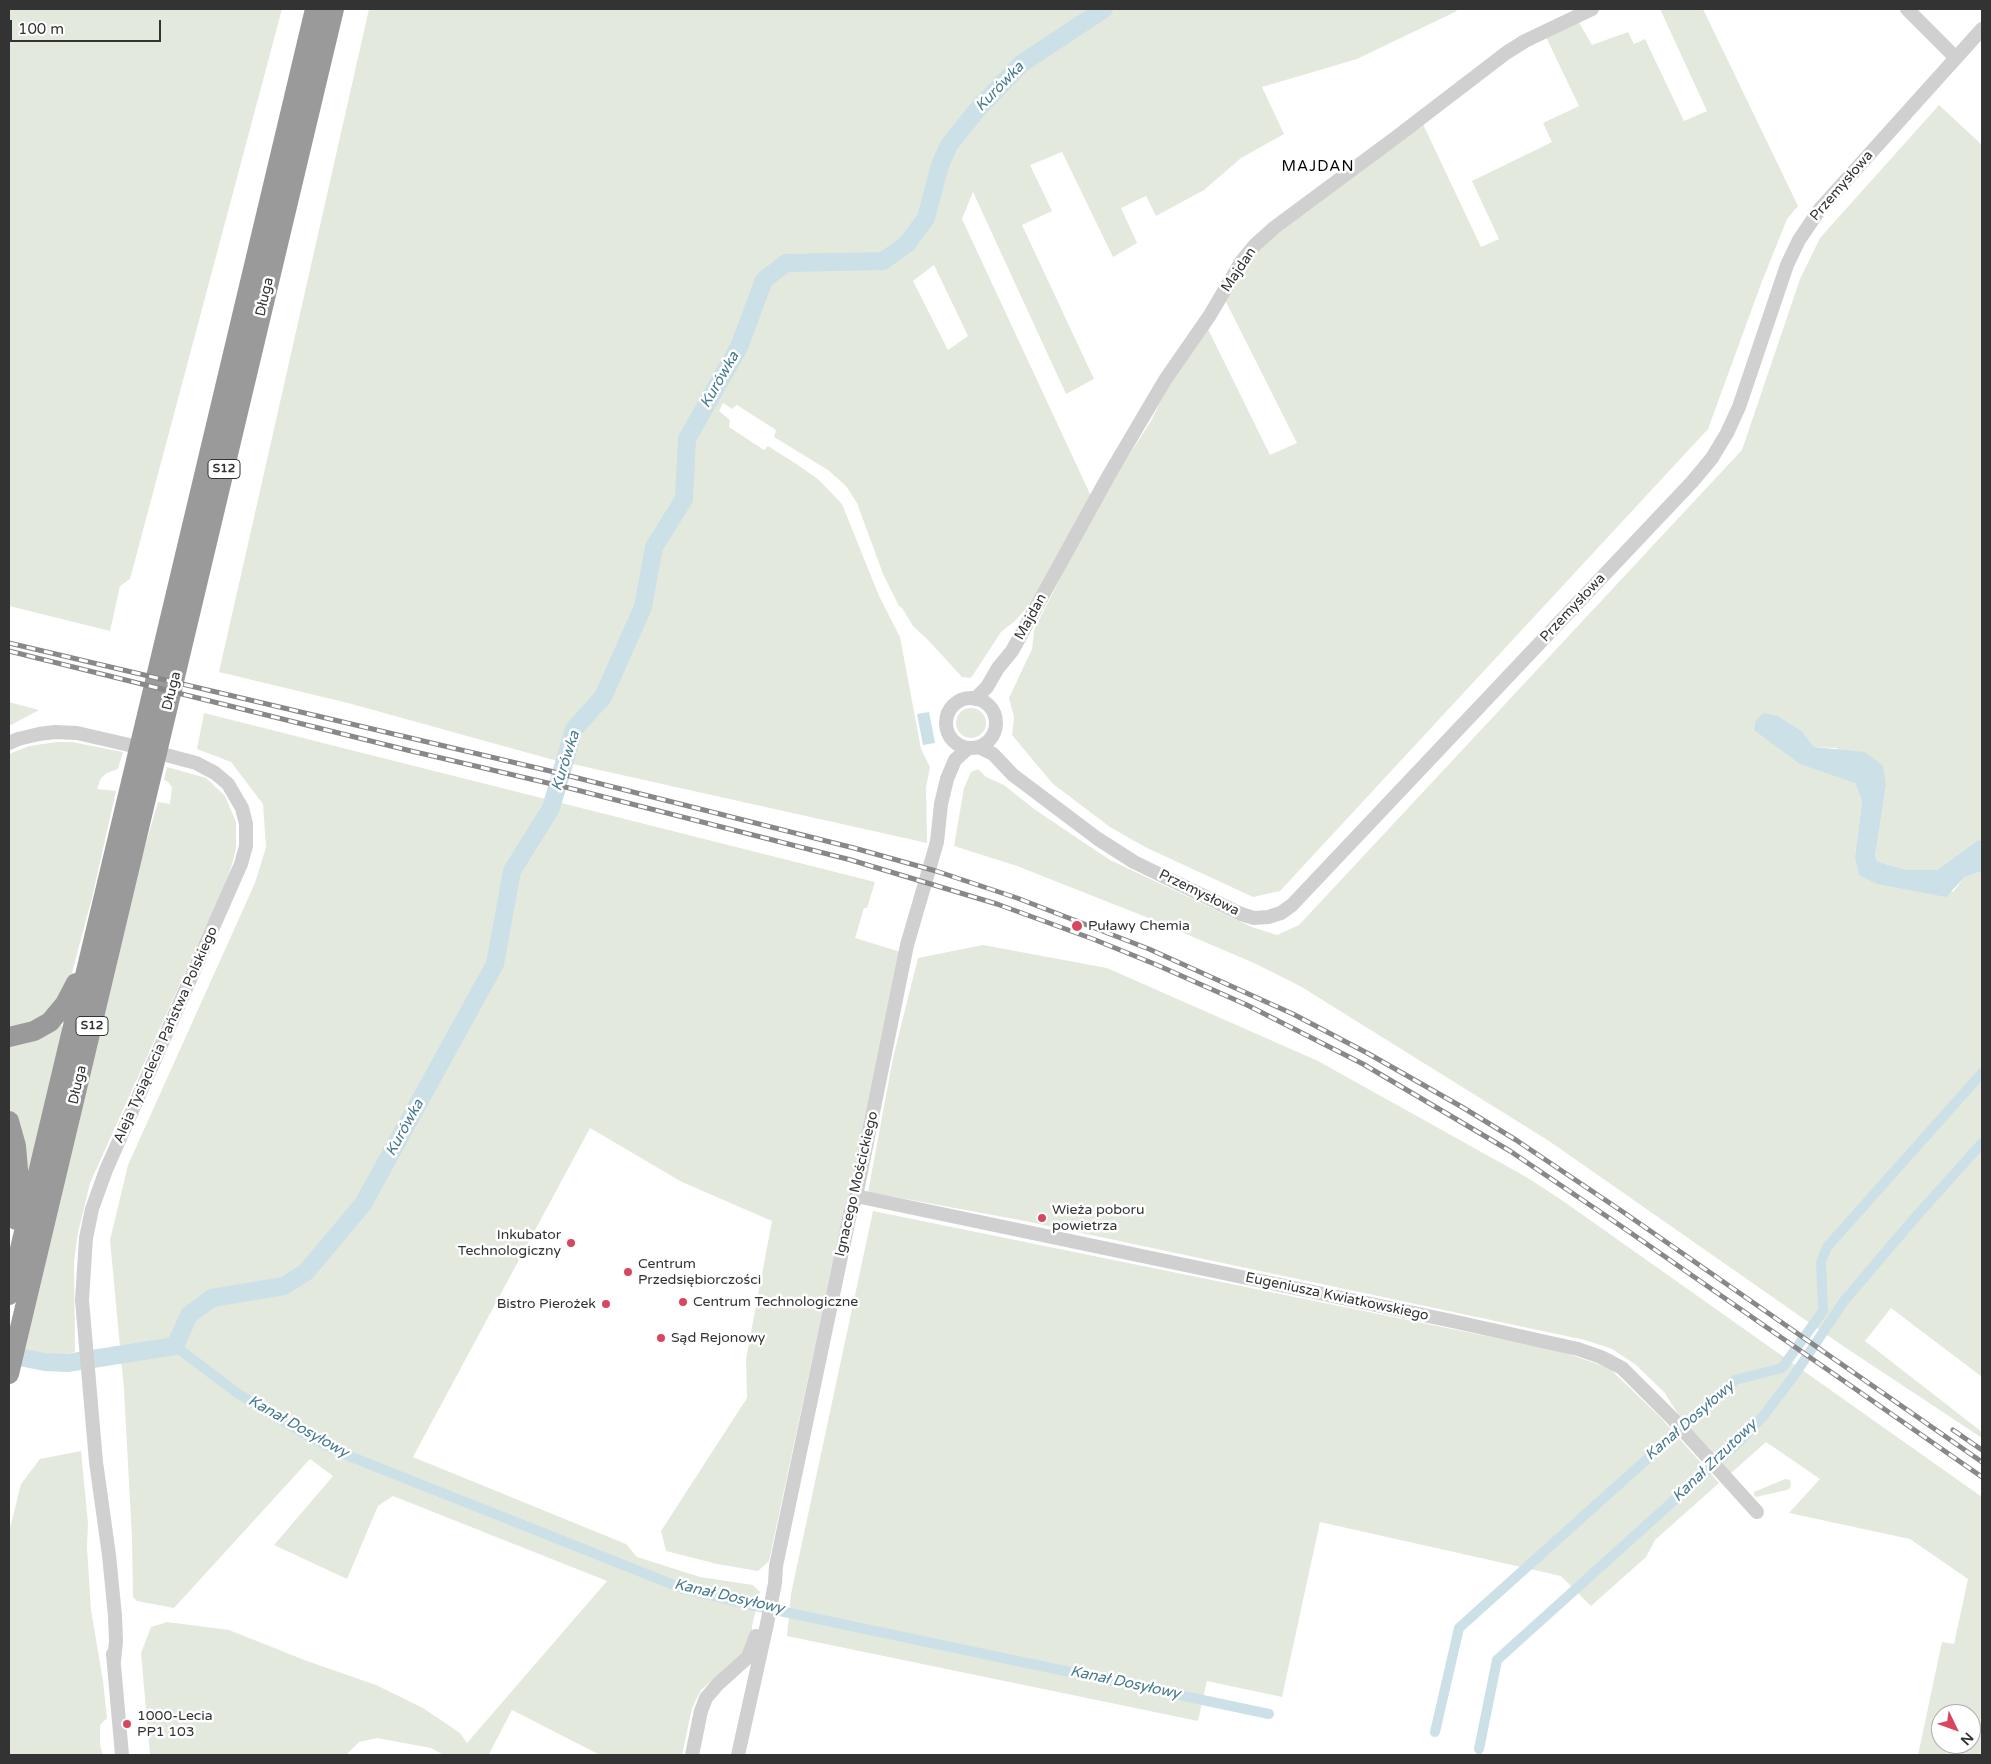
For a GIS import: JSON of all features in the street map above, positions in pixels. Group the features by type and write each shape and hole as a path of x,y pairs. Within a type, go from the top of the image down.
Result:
{"highway":[{"name":"Długa","path":"268,247 315,9"},
{"name":"Długa","path":"9,1374 140,784 268,247 334,9"},
{"name":"Długa","path":"89,959 140,784"},
{"path":"9,1037 34,1031 54,1018 71,993 89,959"},
{"name":"S12","path":"11,1286 89,959"},
{"path":"9,1121 16,1146 19,1189 11,1286"}],"street":[{"name":"Majdan","path":"975,699 987,687 998,668 1012,651 1109,475 1160,388 1255,245 1275,227 1506,53 1525,41 1592,9"},
{"path":"1907,9 1956,58"},
{"name":"Przemysłowa","path":"973,748 993,754 1006,769 1115,851 1241,914 1254,918 1268,917 1281,913 1292,905 1712,458 1740,407 1787,265 1799,240 1820,209 1982,29"},
{"name":"Majdan","path":"993,711 995,691 1005,673 1012,651"},
{"path":"975,699 985,703 993,711 996,721 994,732 988,742 973,748 958,744 951,738 947,726 949,713 959,702 975,699"},
{"name":"Aleja Tysiąclecia Państwa Polskiego","path":"9,744 18,739 39,734 55,732 77,733 196,763 215,773 228,784 238,799 246,824 244,855 231,890 98,1188 84,1250 82,1288 85,1341 103,1521 102,1559 109,1641 114,1661 122,1755"},
{"name":"Przemysłowa","path":"994,732 1000,749 1018,771 1023,781"},
{"name":"Ignacego Mościckiego","path":"940,804 937,784 950,751 951,738"},
{"name":"Ignacego Mościckiego","path":"738,1755 769,1592 850,1214 856,1196 907,945 937,842 940,804 947,779 955,761 973,748"},
{"name":"Eugeniusza Kwiatkowskiego","path":"856,1196 1578,1349 1601,1356 1622,1368 1672,1418 1757,1512"},
{"name":"Ignacego Mościckiego","path":"692,1755 701,1711 706,1698 710,1691 748,1657 763,1623"},
{"path":"732,1672 742,1673 746,1676 752,1687"}],"shaded area":[{"path":"9,9 282,9 130,579 120,586 110,631 9,606"},
{"path":"369,9 1456,9 1457,11 1357,59 1262,87 1284,134 1241,158 1204,190 1156,216 1146,196 1121,208 1137,243 1113,257 1062,152 1030,165 1052,211 1022,225 1094,379 1066,394 973,192 962,219 1091,496 1030,604 1016,620 1001,632 971,678 962,677 913,626 899,606 883,574 857,503 846,486 828,470 774,437 776,430 737,405 732,409 723,403 719,411 730,420 729,427 764,450 768,446 798,465 819,480 842,504 879,596 900,637 921,749 930,767 926,788 927,843 550,759 348,703 219,672","holes":["934,265 968,336 948,350 913,281"]},
{"path":"1660,9 1703,9 1798,206 1787,219 1708,429 1280,891 1253,897 1145,847 1110,827 1053,784 1012,735 1014,717 1009,698 1032,649 1034,630 1068,563 1113,480 1151,421 1169,384 1207,327 1270,455 1297,443 1225,300 1258,248 1422,122 1481,247 1499,239 1472,181 1552,142 1543,123 1579,106 1545,35 1577,19 1592,45 1628,32 1634,44 1645,39 1684,121 1707,111"},
{"path":"1939,105 1982,145 1982,841 1978,840 1937,870 1907,870 1878,862 1875,857 1886,786 1836,748 1814,747 1802,731 1778,716 1855,783 1862,801 1855,856 1953,892 1965,877 1982,871 1982,1377 1891,1308 1865,1341 1982,1432 1982,1438 1837,1342 1549,1141 1300,986 1254,963 1146,917 1017,866 954,846 964,788 971,772 978,769 986,777 1004,785 1034,809 1110,860 1252,927 1277,935 1299,925 1742,450 1800,279 1820,238"},
{"path":"9,702 39,710 9,726"},
{"path":"971,708 982,712 986,723 982,734 971,738 960,734 956,723 960,712"},
{"path":"204,713 875,882 867,908 864,908 855,938 901,952 856,1174 844,1210 769,1561 758,1571 717,1564 666,1551 661,1531 747,1398 746,1359 772,1221 682,1182 590,1128 413,1457 626,1544 637,1557 700,1577 753,1585 760,1592 752,1626 752,1639 745,1652 701,1690 692,1708 682,1755 600,1755 512,1710 490,1755 444,1755 431,1748 377,1738 359,1742 346,1755 150,1755 141,1653 151,1627 167,1622 229,1630 307,1661 376,1685 423,1708 460,1733 467,1743 607,1581 393,1496 378,1506 347,1579 274,1545 333,1476 310,1459 174,1608 137,1601 133,1597 132,1538 124,1390 110,1240 128,1165 255,883 266,847 263,804 231,762 197,749"},
{"path":"72,742 123,752 118,769 107,773 101,778 97,789 116,791 92,898 71,976 48,1015 9,1031 9,754 29,746"},
{"path":"167,767 206,778 225,796 236,822 236,848 233,861 226,882 90,1183 78,1233 74,1261 75,1352 59,1355 25,1350 143,853 158,802 170,804 172,787 164,780"},
{"path":"983,945 1107,968 1318,1061 1528,1178 1982,1497 1982,1755 1918,1755 1942,1642 1954,1644 1968,1579 1910,1539 1789,1513 1820,1479 1766,1442 1730,1474 1680,1417 1664,1392 1636,1365 1612,1349 1585,1340 1025,1221 868,1192 893,1058 918,958"},
{"path":"60,1023 63,1028 25,1186 9,1106 9,1043"},
{"path":"873,1211 1560,1351 1609,1368 1661,1418 1719,1483 1655,1540 1646,1557 1591,1606 1561,1576 1320,1522 1282,1697 1207,1681 1198,1721 787,1636 791,1594"},
{"path":"81,1451 88,1523 87,1547 91,1610 107,1718 100,1725 100,1745 103,1755 9,1755 9,1532 21,1484 40,1459"},
{"path":"1785,1479 1790,1480 1791,1484 1787,1490 1756,1497 1754,1495 1754,1492"}],"water":[{"path":"929,712 935,743 923,745 917,714"},
{"path":"1763,713 1778,716 1802,731 1814,747 1865,752 1883,766 1886,786 1875,857 1878,862 1907,870 1937,870 1978,840 1982,841 1982,871 1965,877 1946,897 1877,884 1859,875 1855,856 1862,801 1855,783 1800,764 1754,730 1756,720"}],"waterway":[{"name":"Kurówka","path":"9,1355 45,1362 67,1363 175,1346 189,1315 212,1298 284,1286 306,1272 363,1204 495,964 512,871 551,808 574,729 603,697 643,607 654,547 684,499 687,439 739,347 764,280 786,263 883,261 907,244 926,218 940,165 949,145 977,110 1021,64 1104,9"},
{"name":"Kanał Dosyłowy","path":"1435,1732 1459,1628 1735,1380 1782,1368 1823,1311 1821,1262 1827,1247 1982,1073"},
{"name":"Kanał Zrzutowy","path":"1479,1749 1497,1660 1742,1439 1764,1415 1793,1377 1844,1301 1982,1143"},
{"name":"Kanał Dosyłowy","path":"175,1346 237,1393 303,1433 339,1452 684,1589 742,1603 1269,1714"}],"railway":[{"path":"9,643 550,771 854,848 936,871 1017,898 1149,949 1293,1014 1369,1054 1516,1140 1626,1214 1982,1462"},
{"path":"9,651 407,750 569,788 851,860 997,904 1157,965 1247,1005 1363,1064 1510,1151 1982,1477"},
{"path":"1953,1430 1982,1450"}],"place":[{"name":"Puławy Chemia","path":"1077,926"},
{"name":"Wieża poboru powietrza","path":"1042,1218"},
{"name":"Inkubator Technologiczny","path":"571,1243"},
{"name":"Centrum Przedsiębiorczości","path":"628,1272"},
{"name":"Centrum Technologiczne","path":"683,1302"},
{"name":"Bistro Pierożek","path":"606,1304"},
{"name":"Sąd Rejonowy","path":"661,1338"},
{"name":"1000-Lecia PP1 103","path":"127,1724"}],"district":[{"name":"MAJDAN","path":"1318,167"}]}
